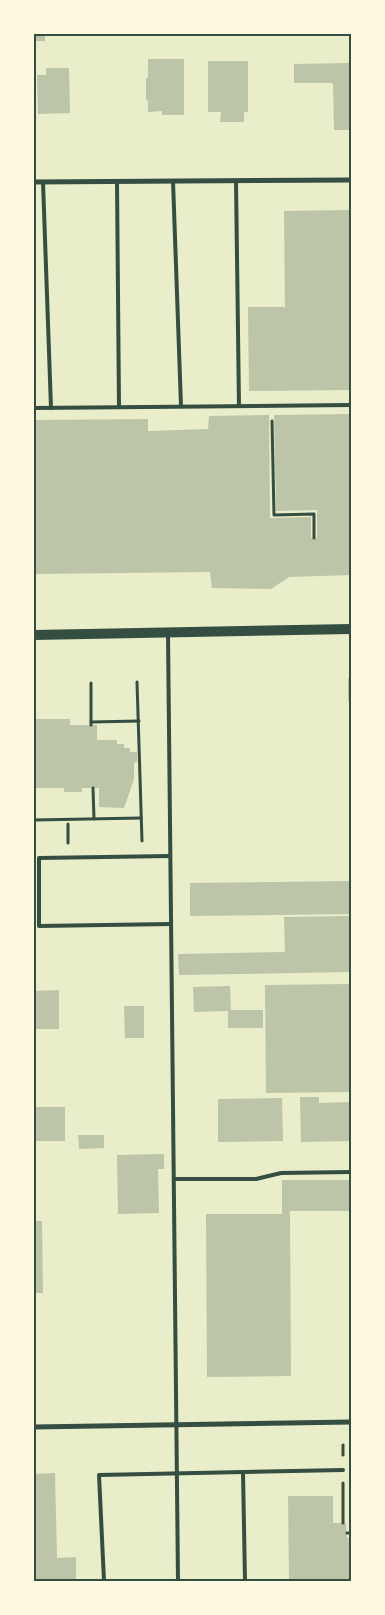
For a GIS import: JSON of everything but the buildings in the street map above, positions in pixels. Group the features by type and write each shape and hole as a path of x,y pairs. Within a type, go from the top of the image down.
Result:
{"main road":[{"path":"34,635 351,629"}],"street":[{"path":"34,182 351,180"},
{"path":"34,1427 351,1422"}],"lane":[{"path":"236,181 239,406"},
{"path":"43,182 51,408"},
{"path":"116,182 119,407"},
{"path":"173,182 181,406"},
{"path":"34,408 351,405"},
{"path":"168,632 178,1581"},
{"path":"170,856 39,858 39,926 171,924"},
{"path":"174,1179 256,1179 281,1173 351,1172"},
{"path":"104,1581 99,1475 343,1470"},
{"path":"243,1472 244,1581"}],"path":[{"path":"272,406 274,515 314,514 314,538"},
{"path":"138,682 142,856"},
{"path":"91,683 91,723 139,722"},
{"path":"93,788 94,819"},
{"path":"34,820 141,818"}]}
